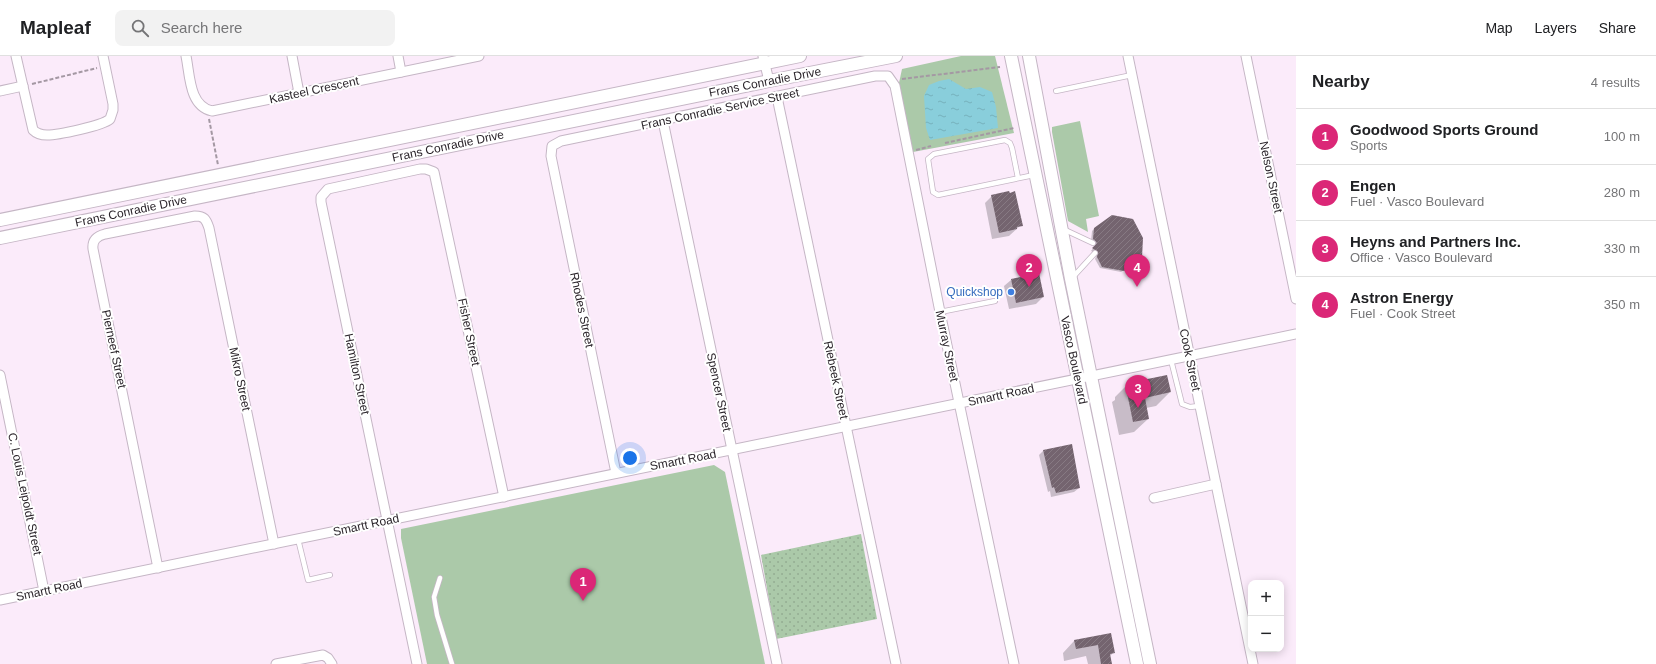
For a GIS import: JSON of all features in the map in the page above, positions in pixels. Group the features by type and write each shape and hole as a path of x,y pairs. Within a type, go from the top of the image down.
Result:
{"main road":[{"name":"Frans Conradie Drive","path":"0,220 764,59 800,56"},
{"name":"Frans Conradie Drive","path":"0,238 769,80 896,56"},
{"name":"Vasco Boulevard","path":"1011,56 1137,664"},
{"name":"Vasco Boulevard","path":"1029,56 1071,279 1150,664"}],"street":[{"path":"16,56 33,130 37,134 49,135 101,124 110,119 113,110 103,56"},
{"path":"186,56 196,100 202,107 208,110"},
{"path":"292,56 299,93"},
{"path":"398,56 401,72"},
{"name":"Kasteel Crescent","path":"208,110 218,110 479,56"},
{"name":"Cook Street","path":"1128,56 1253,664"},
{"name":"Nelson Street","path":"1246,56 1296,299"},
{"path":"764,59 769,80"},
{"name":"Frans Conradie Service Street","path":"552,146 561,142 874,76 890,78"},
{"name":"Murray Street","path":"890,78 909,152 940,312 1014,664"},
{"path":"0,91 23,86"},
{"name":"Riebeek Street","path":"777,97 896,664"},
{"name":"Spencer Street","path":"663,121 776,664"},
{"name":"Rhodes Street","path":"552,146 551,156 616,473"},
{"name":"Hamilton Street","path":"417,664 321,197 328,188 420,169 431,170"},
{"name":"Fisher Street","path":"431,170 436,176 504,497"},
{"name":"Pierneef Street","path":"158,568 93,246 94,240 98,236 105,234 195,216 202,216"},
{"name":"Mikro Street","path":"202,216 206,219 209,228 274,544"},
{"name":"Smartt Road","path":"0,600 1296,334"},
{"name":"C. Louis Leipoldt Street","path":"0,374 44,591"},
{"path":"1154,498 1216,484"},
{"path":"276,664 323,655 328,658 332,664"}],"lane":[{"path":"1056,91 1132,75"},
{"path":"1018,178 1012,148 1010,143 1005,140 934,154 928,159 933,192 938,195 1036,175"},
{"path":"1061,228 1093,243"},
{"path":"1071,279 1095,253"},
{"path":"940,312 995,301"},
{"path":"1171,360 1182,404 1190,407 1199,406"},
{"path":"298,539 308,580 330,575"},
{"path":"440,578 434,597 437,615 452,664"}],"path":[{"path":"23,86 105,66"},
{"path":"890,78 1000,67"},
{"path":"208,110 218,165"},
{"path":"939,145 1014,128"},
{"path":"909,152 931,146"}],"green space":[{"path":"961,56 995,56 1014,133 913,152 899,83 902,69"},
{"path":"1080,121 1099,216 1086,219 1088,232 1068,221 1052,132 1052,127"},
{"path":"714,465 725,472 765,664 427,664 401,538 401,529"},
{"path":"861,534 877,619 776,639 761,555"}],"water":[{"path":"949,79 966,89 980,87 992,92 996,107 998,128 930,140 926,128 924,96 929,85"}],"building":[{"path":"1009,191 1010,193 1015,191 1023,226 999,233 991,195"},
{"path":"1112,215 1133,219 1143,238 1142,258 1124,271 1102,267 1097,257 1098,252 1092,248 1097,243 1093,239 1094,228"},
{"path":"1039,273 1044,297 1016,303 1011,279"},
{"path":"1167,375 1171,392 1145,398 1149,419 1133,422 1126,388 1129,387 1128,383"},
{"path":"1072,444 1080,488 1056,493 1054,487 1052,488 1043,450"},
{"path":"1111,633 1115,653 1110,654 1112,664 1101,664 1098,645 1076,649 1074,640"}],"place":[{"name":"Engen","path":"1029,287"},
{"name":"Astron Energy","path":"1137,287"},
{"name":"Quickshop","path":"1011,292"},
{"name":"Heyns and Partners Inc.","path":"1138,408"},
{"name":"Goodwood Sports Ground","path":"583,601"}]}
